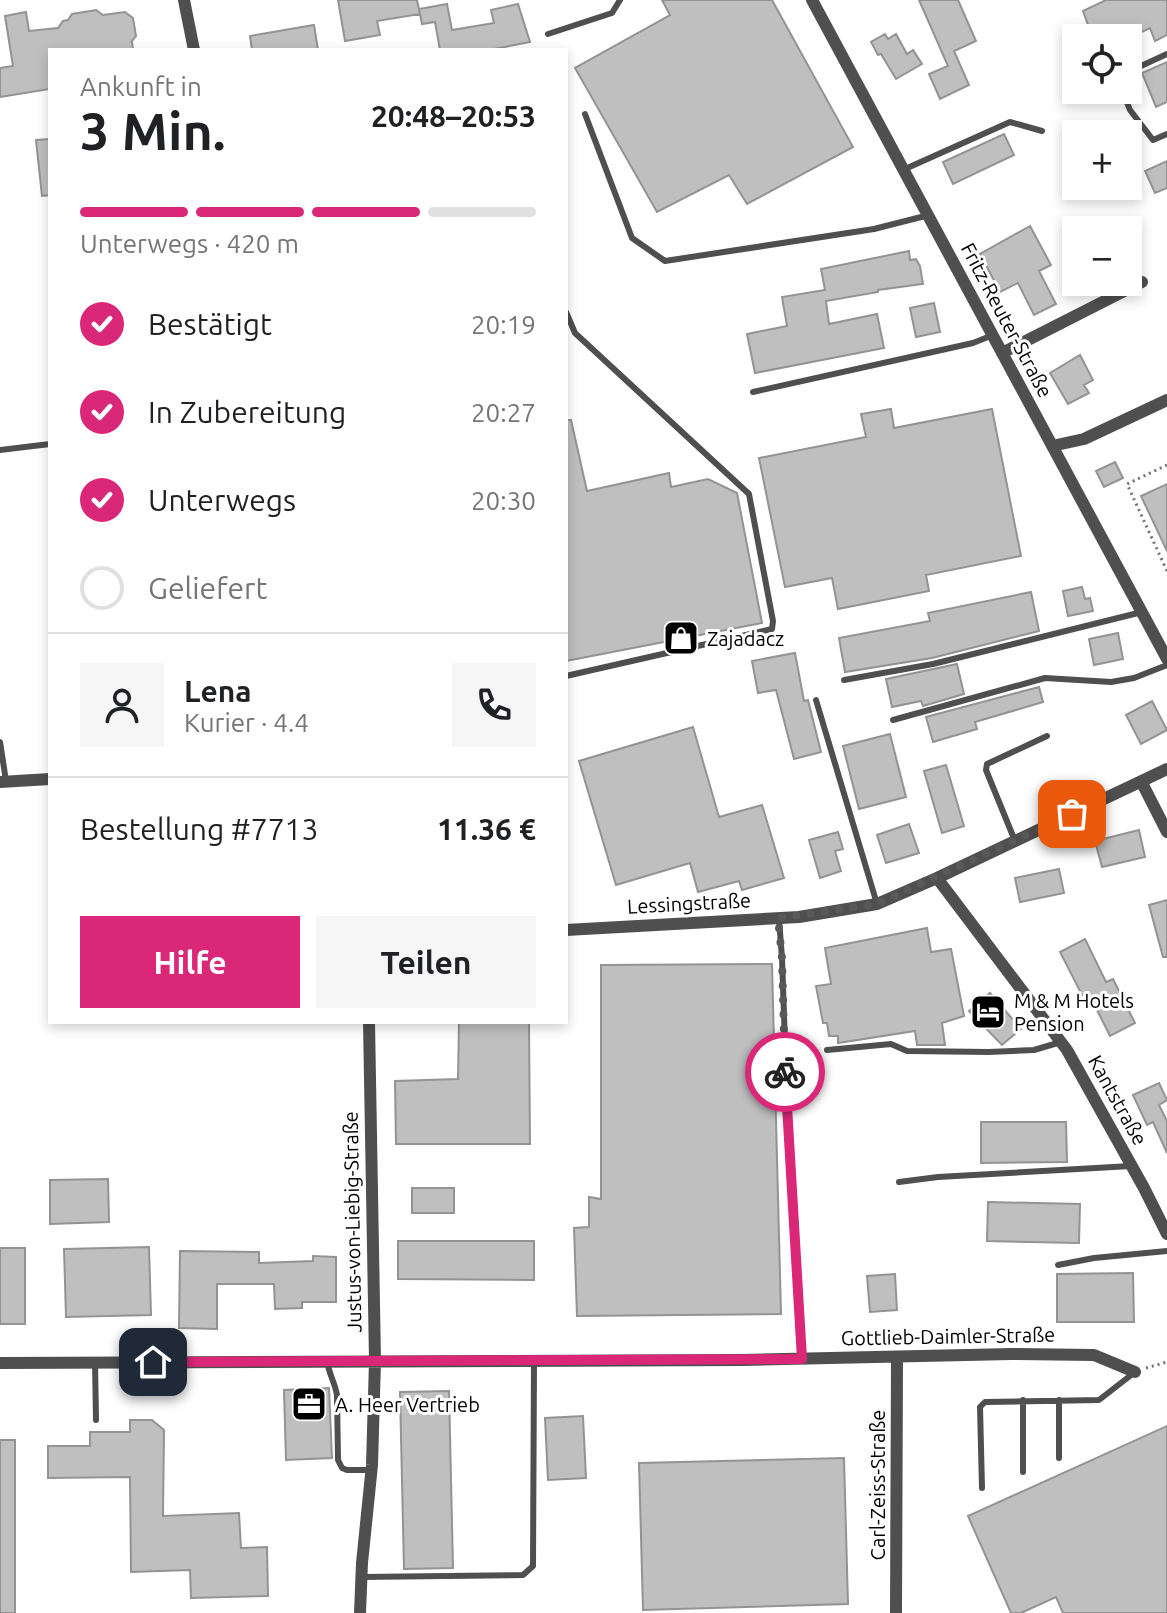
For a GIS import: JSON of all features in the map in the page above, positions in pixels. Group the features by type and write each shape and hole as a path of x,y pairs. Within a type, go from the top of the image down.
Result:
{"street":[{"path":"184,0 194,48"},
{"name":"Fritz-Reuter-Straße","path":"812,0 1167,662"},
{"path":"1002,353 1114,296"},
{"path":"1052,446 1084,439 1167,400"},
{"name":"Lessingstraße","path":"568,930 778,918 877,904 1167,769"},
{"path":"3,782 48,779"},
{"path":"1141,781 1167,832"},
{"name":"Kantstraße","path":"937,878 1061,1042 1167,1234"},
{"name":"Justus-von-Liebig-Straße","path":"360,1613 372,1470 375,1361 369,1024"},
{"name":"Gottlieb-Daimler-Straße","path":"0,1363 1094,1355 1135,1372"},
{"name":"Carl-Zeiss-Straße","path":"896,1613 897,1357"}],"lane":[{"path":"548,34 612,13 620,0"},
{"path":"1142,66 1167,54"},
{"path":"1128,104 1153,140 1167,134"},
{"path":"585,114 632,238 665,261 874,229 929,215"},
{"path":"905,169 1010,122 1042,131"},
{"path":"568,317 575,333 749,494 773,621 772,629 568,676"},
{"path":"753,392 973,343 993,335"},
{"path":"0,450 48,444"},
{"path":"844,680 933,664 1142,612"},
{"path":"893,720 1045,678 1111,682 1134,678 1167,662"},
{"path":"816,700 877,904"},
{"path":"1015,841 986,770 987,764 1047,736"},
{"path":"0,742 3,782"},
{"path":"778,918 802,1359"},
{"path":"827,1050 891,1044 907,1051 989,1052 1034,1050 1061,1042"},
{"path":"899,1182 1132,1166"},
{"path":"1058,1265 1167,1251"},
{"path":"362,1577 523,1575 533,1566 534,1360"},
{"path":"327,1361 330,1380 336,1386 337,1395 338,1460 347,1470 372,1470"},
{"path":"95,1362 96,1420"},
{"path":"982,1488 980,1407 990,1400 1099,1400 1135,1372"},
{"path":"1023,1400 1023,1472"},
{"path":"1059,1400 1059,1458"}],"path":[{"path":"1167,465 1127,484 1167,571"},
{"path":"1135,1372 1167,1362"}],"building":[{"path":"338,0 417,0 420,14 377,21 380,35 345,41"},
{"path":"662,0 772,0 853,147 747,204 729,175 657,212 575,68 670,15"},
{"path":"919,0 958,0 976,41 954,51 969,85 940,99 929,74 948,66"},
{"path":"1106,0 1167,0 1167,35 1155,41 1150,28 1142,32 1142,24 1088,24 1083,11"},
{"path":"447,4 452,30 494,23 491,10 518,4 530,42 499,48 440,48 435,22 422,24 419,9"},
{"path":"96,10 103,15 125,12 133,18 136,36 132,41 133,48 48,48 48,89 0,97 0,68 13,66 5,16 26,12 29,31 58,28 72,14"},
{"path":"314,25 318,48 252,48 250,36"},
{"path":"885,34 888,39 896,34 907,54 913,50 922,64 896,79 871,42"},
{"path":"1167,62 1167,102 1156,107 1142,73"},
{"path":"1004,134 1014,155 953,184 943,162"},
{"path":"48,139 48,195 42,196 36,140"},
{"path":"1167,161 1167,188 1155,193 1145,171"},
{"path":"1030,226 1051,265 1039,271 1056,304 1034,315 1018,283 1000,292 980,254"},
{"path":"909,251 910,260 916,259 920,266 923,284 826,301 829,324 877,314 884,348 755,373 747,334 787,326 782,297 825,290 821,269"},
{"path":"934,303 940,332 916,337 910,308"},
{"path":"1080,355 1093,380 1084,385 1089,393 1068,404 1050,373"},
{"path":"891,409 894,428 992,409 1021,556 926,575 929,591 838,609 832,578 785,587 759,458 866,437 861,414"},
{"path":"568,420 571,420 587,491 669,473 671,487 708,479 737,493 762,623 568,661"},
{"path":"1115,462 1123,478 1104,487 1096,471"},
{"path":"1167,484 1167,551 1141,496"},
{"path":"1082,587 1085,599 1090,598 1093,611 1068,616 1063,591"},
{"path":"1031,592 1039,631 932,658 845,672 839,638 930,621 928,613"},
{"path":"1118,633 1123,659 1094,665 1089,639"},
{"path":"795,653 804,701 808,700 821,752 794,759 776,690 758,693 752,661"},
{"path":"957,664 964,694 923,706 921,701 892,707 886,679"},
{"path":"1039,687 1043,702 975,722 977,729 933,742 926,717"},
{"path":"1152,701 1167,730 1141,744 1126,715"},
{"path":"693,727 719,817 762,805 784,878 742,890 739,881 698,892 690,863 616,885 579,761"},
{"path":"890,734 906,797 859,809 843,746"},
{"path":"946,765 964,826 942,833 924,771"},
{"path":"909,824 919,853 886,863 877,835"},
{"path":"1139,830 1145,857 1102,867 1095,841"},
{"path":"838,832 843,849 835,851 841,871 820,878 809,840"},
{"path":"1059,869 1064,893 1020,902 1015,878"},
{"path":"1167,900 1167,957 1163,957 1149,905"},
{"path":"927,928 931,952 951,949 964,1016 942,1023 945,1045 917,1045 915,1031 838,1043 838,1036 829,1036 827,1023 823,1023 816,986 831,984 825,948"},
{"path":"1085,939 1106,982 1113,979 1135,1023 1110,1036 1088,992 1082,995 1060,952"},
{"path":"772,964 781,1314 577,1316 574,1228 589,1227 589,1197 601,1199 601,965"},
{"path":"990,993 1021,1029 1002,1045 969,1011"},
{"path":"459,1024 529,1024 530,1144 396,1144 395,1081 458,1079"},
{"path":"1159,1083 1167,1100 1159,1105 1167,1121 1167,1153 1153,1122 1147,1125 1133,1095"},
{"path":"981,1122 1066,1122 1067,1162 981,1163"},
{"path":"108,1179 109,1222 50,1224 50,1180"},
{"path":"412,1188 454,1188 454,1213 412,1213"},
{"path":"988,1202 1080,1204 1079,1243 987,1241"},
{"path":"398,1241 534,1241 534,1280 398,1279"},
{"path":"149,1247 151,1315 66,1317 64,1249"},
{"path":"0,1248 25,1248 25,1324 0,1324"},
{"path":"180,1251 259,1252 259,1263 313,1261 313,1256 336,1257 336,1302 302,1302 302,1308 275,1309 274,1284 217,1284 217,1329 179,1328"},
{"path":"1133,1273 1134,1322 1057,1322 1057,1274"},
{"path":"895,1274 897,1310 870,1312 867,1276"},
{"path":"329,1388 332,1458 286,1460 284,1390"},
{"path":"449,1391 453,1568 404,1569 400,1392"},
{"path":"583,1416 586,1478 548,1480 545,1418"},
{"path":"130,1420 152,1420 164,1430 163,1516 239,1513 241,1548 267,1547 268,1596 191,1598 190,1570 131,1572 130,1477 48,1478 48,1446 90,1446 90,1432 130,1432"},
{"path":"1167,1426 1167,1613 1063,1613 1056,1597 1021,1613 1011,1613 968,1516"},
{"path":"0,1440 15,1440 15,1613 0,1613"},
{"path":"844,1458 848,1604 643,1610 639,1463"}],"way so far":[{"path":"785,1072 778,918 877,904 1072,814"}],"place":[{"name":"Zajadacz","path":"681,638"},
{"name":"M & M Hotels Pension","path":"988,1012"},
{"name":"A. Heer Vertrieb","path":"309,1404"}],"route":[{"path":"153,1362 802,1359 785,1072"}]}
